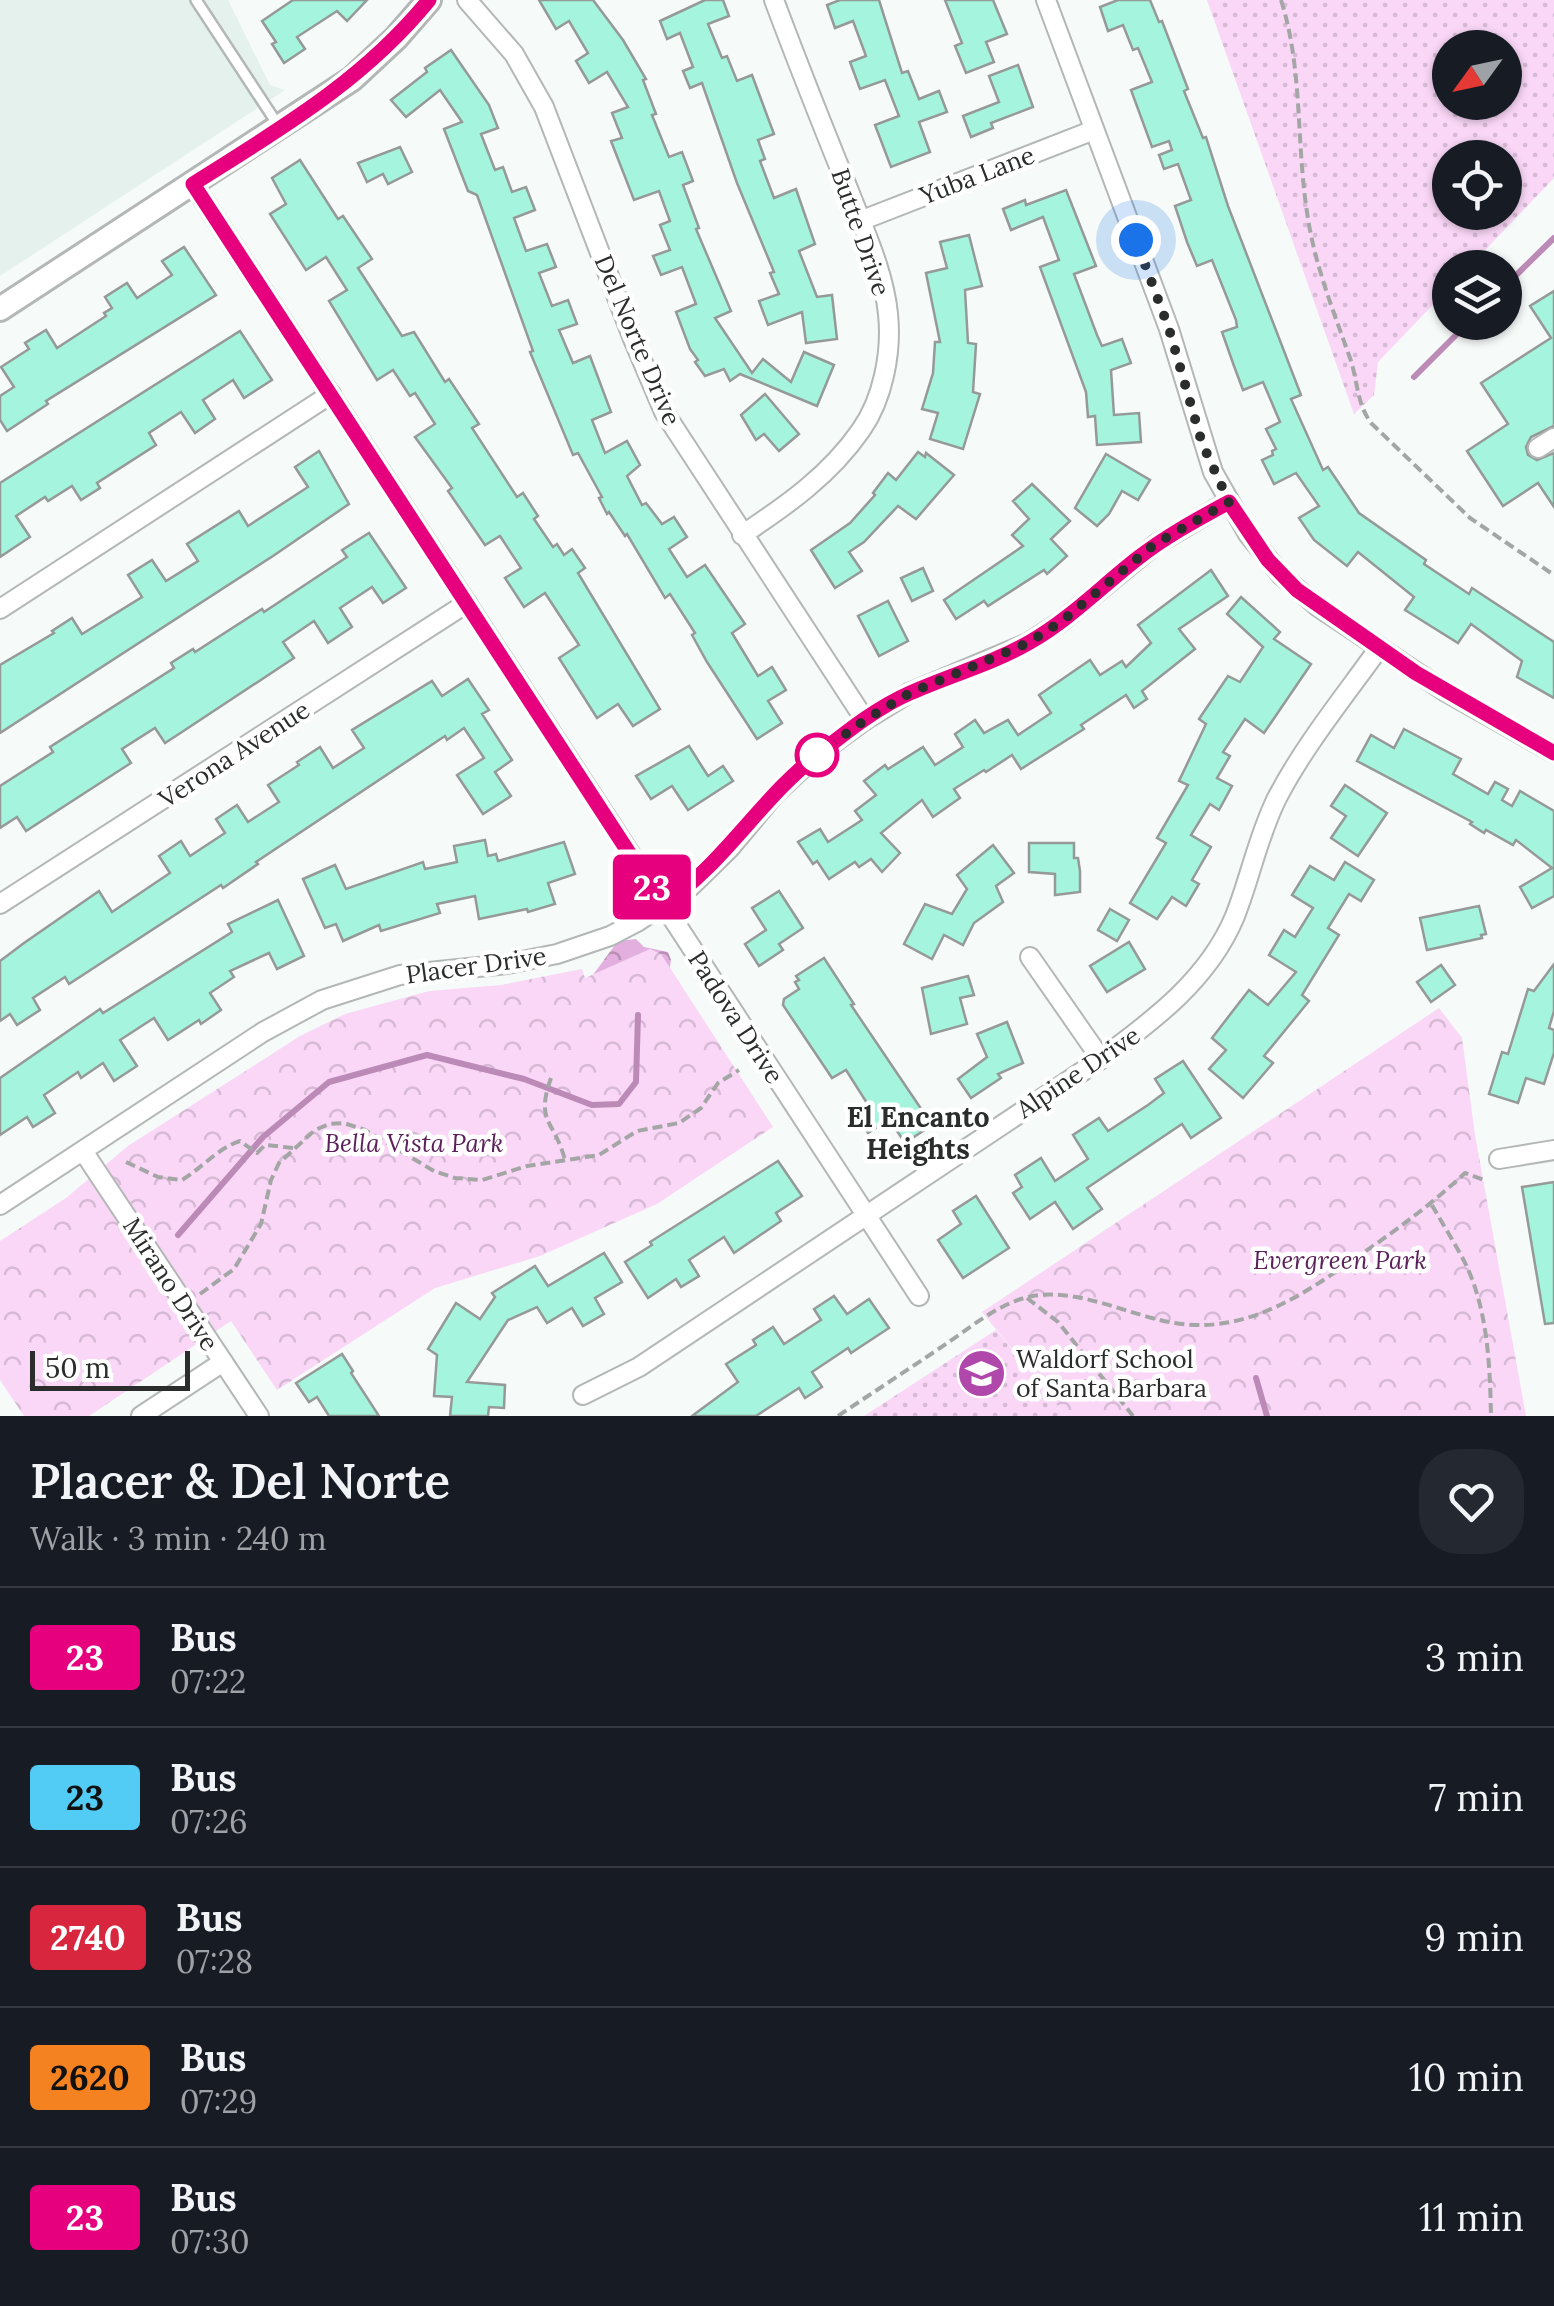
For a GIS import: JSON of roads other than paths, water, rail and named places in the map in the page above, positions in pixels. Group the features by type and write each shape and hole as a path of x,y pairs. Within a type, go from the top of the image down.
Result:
{"street":[{"path":"0,309 280,128 376,58 428,0"},
{"name":"Del Norte Drive","path":"467,0 502,37 535,87 657,398 865,720"},
{"name":"Butte Drive","path":"742,535 804,492 835,464 864,427 880,387 889,349 888,311 860,221 774,0"},
{"path":"1046,0 1169,329 1202,443 1248,534 1282,576 1318,606 1446,692 1554,753"},
{"name":"Yuba Lane","path":"860,221 1094,130"},
{"name":"Padova Drive","path":"193,184 919,1296"},
{"path":"0,609 331,394"},
{"name":"Placer Drive","path":"0,1206 263,1032 337,994 400,975 507,964 557,954 610,936 690,886 730,848 775,794 817,755 865,720 910,693 1028,643 1062,621 1155,544 1229,502"},
{"name":"Verona Avenue","path":"0,904 467,603"},
{"name":"Alpine Drive","path":"583,1395 639,1367 1100,1059 1164,1012 1215,951 1233,921 1264,826 1278,798 1378,648"},
{"path":"1030,957 1100,1059"},
{"path":"1499,1159 1554,1150"},
{"name":"Mirano Drive","path":"84,1151 259,1416"},
{"path":"141,1416 223,1362"}],"lane":[{"path":"196,0 280,128"}],"waterway":[{"path":"1522,269 1554,238"},
{"path":"1414,377 1451,340"},
{"path":"178,1235 263,1137 329,1082 427,1055 524,1079 592,1105 619,1104 636,1082 638,1015"},
{"path":"1256,1378 1267,1416"}],"place":[{"name":"Waldorf School of Santa Barbara","path":"981,1373"}],"district":[{"name":"El Encanto Heights","path":"918,1133"}],"park label":[{"name":"Bella Vista Park","path":"414,1143"},
{"name":"Evergreen Park","path":"1340,1260"}]}
